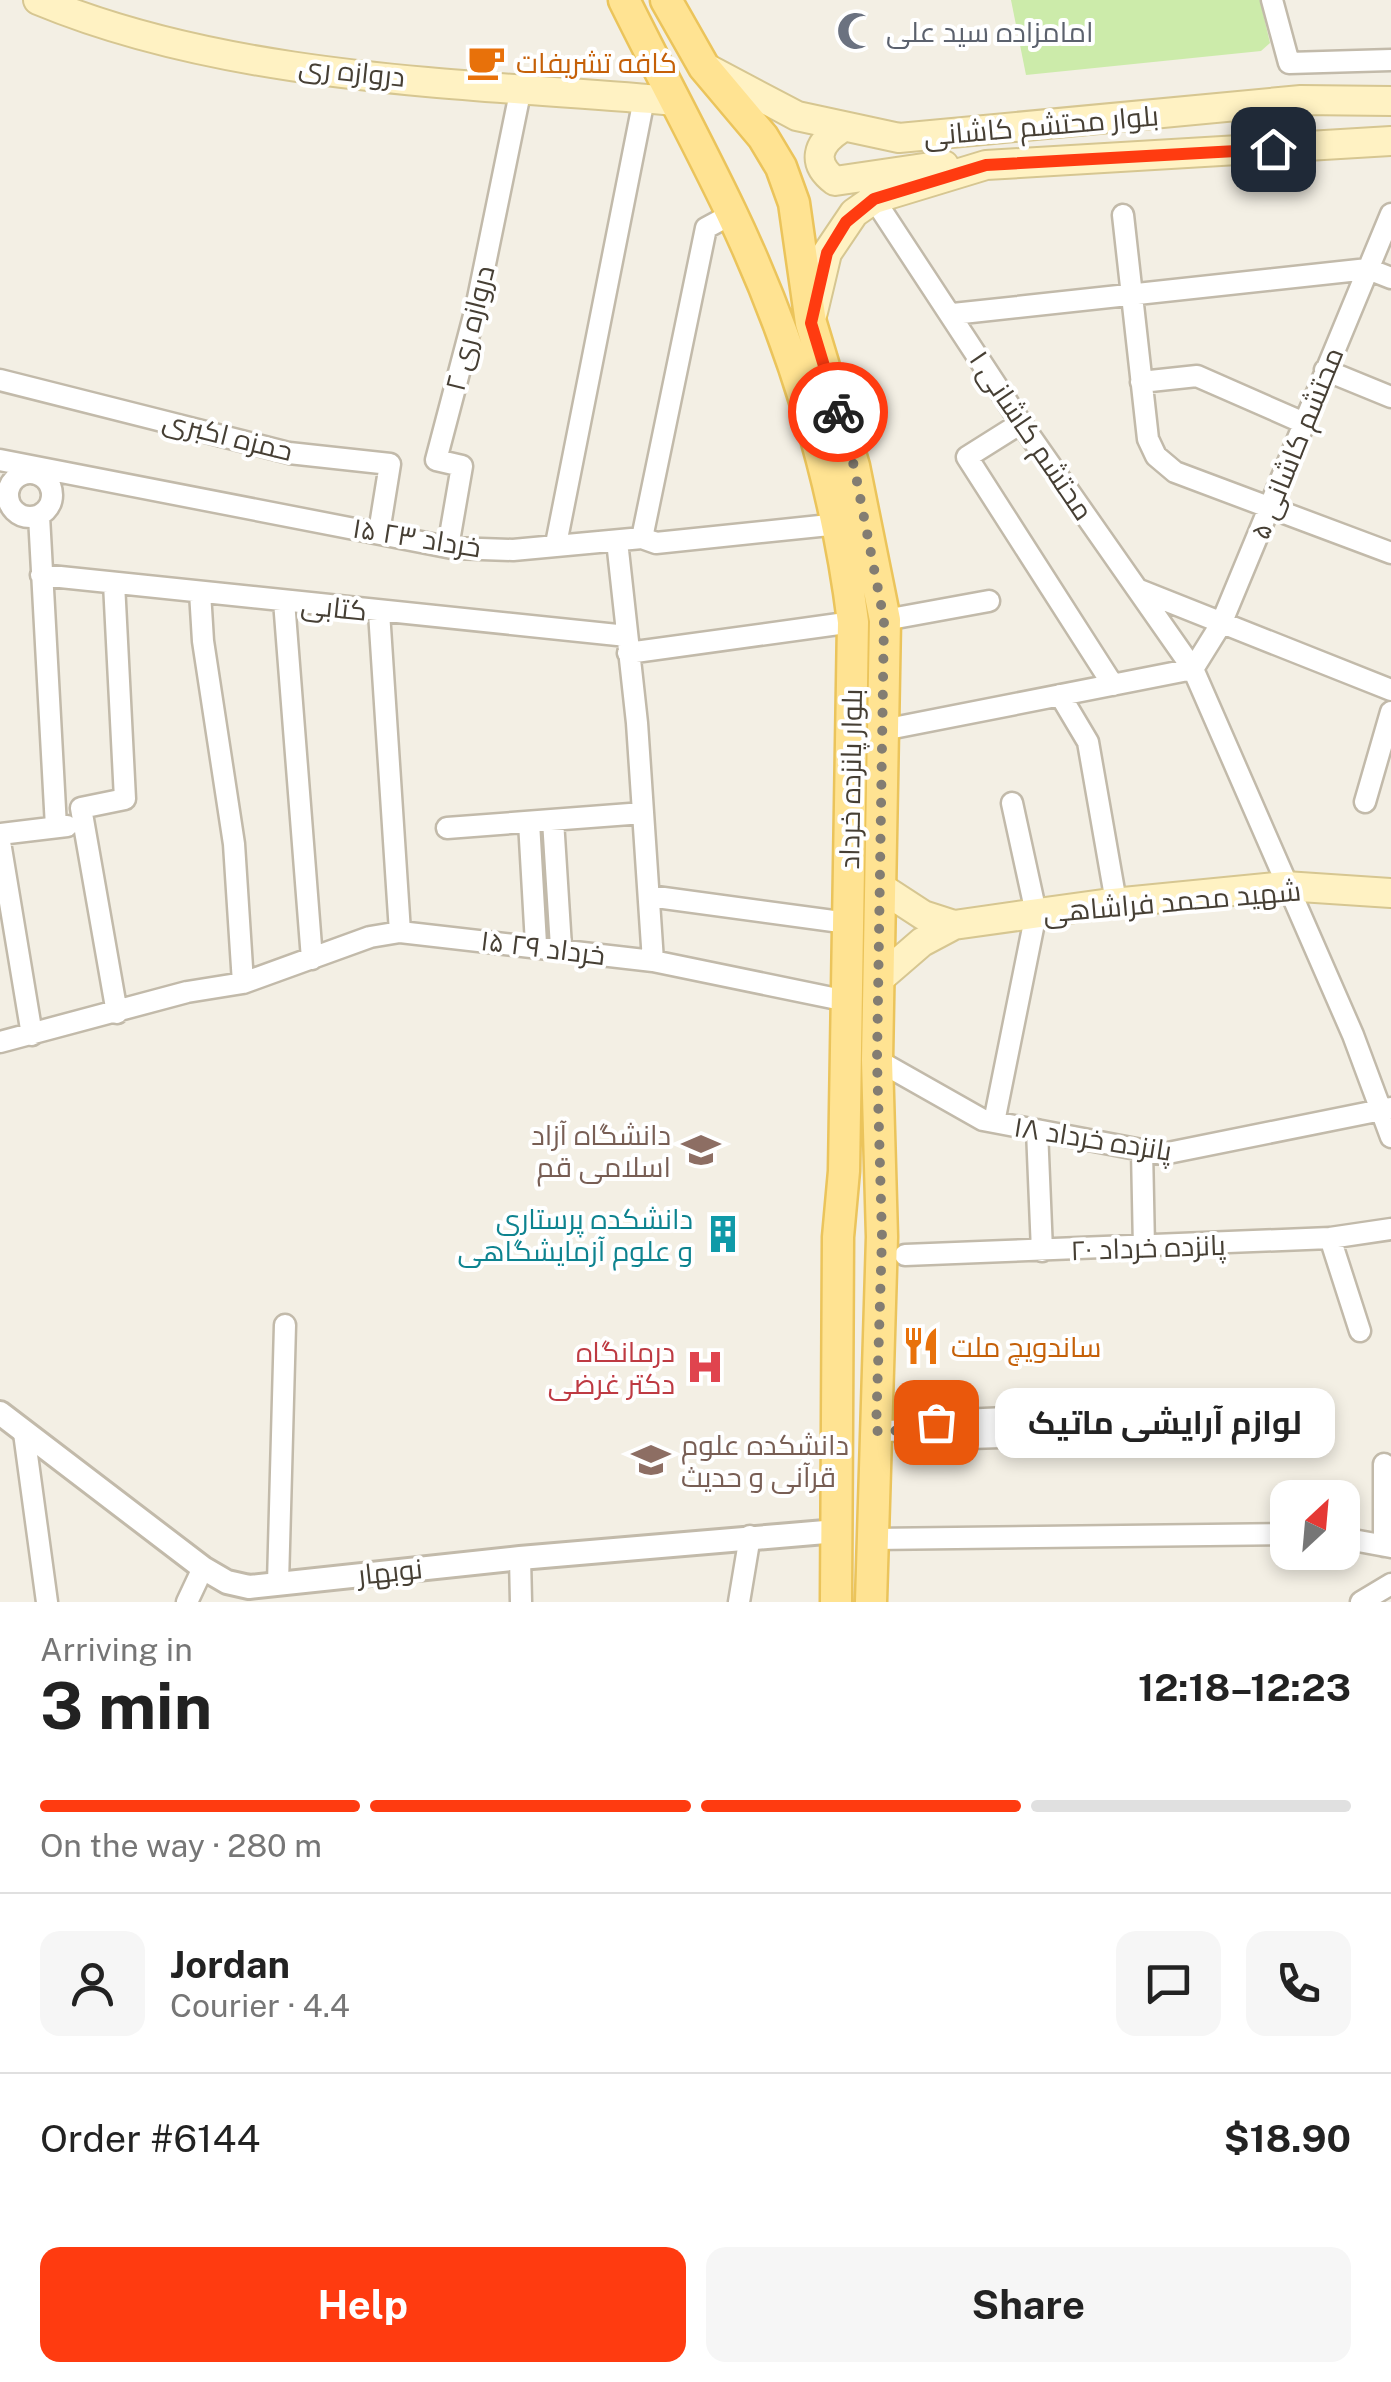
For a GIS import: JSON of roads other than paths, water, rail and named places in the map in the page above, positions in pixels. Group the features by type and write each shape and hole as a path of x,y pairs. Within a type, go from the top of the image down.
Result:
{"main road":[{"name":"دروازه ری","path":"38,0 135,36 259,62 659,100"},
{"name":"بلوار پانزده خرداد","path":"624,0 659,100 732,214 789,359 839,524 853,622 844,1171 838,1236 836,1602"},
{"name":"بلوار پانزده خرداد","path":"666,0 704,67 763,137 782,167 794,203 811,323 854,466 884,620 877,1060 894,1246 880,1290 871,1602"},
{"name":"بلوار محتشم کاشانی","path":"704,67 797,116 840,129 899,138 1301,100 1391,101"},
{"path":"840,129 823,140 818,152 824,173 836,181 929,166 986,165"},
{"name":"بلوار محتشم کاشانی","path":"811,323 827,253 846,222 874,199 986,165 1391,141"},
{"name":"شهید محمد فراشاهی","path":"954,925 1116,902 1285,886 1391,892"},
{"path":"880,887 924,915 954,925"},
{"path":"878,980 922,942 954,925"},
{"path":"838,1236 854,1253 894,1246"},
{"path":"838,1294 851,1276 863,1275 880,1290"}],"street":[{"path":"1272,0 1289,63 1391,60"},
{"name":"دروازه ری ۲","path":"448,547 462,466 436,460 476,308 521,88"},
{"path":"556,544 591,363 659,100"},
{"name":"محتشم کاشانی ۱","path":"874,199 1021,423 1193,668 1386,1110 1391,1137"},
{"path":"642,538 706,228 732,214"},
{"name":"محتشم کاشانی ۵","path":"1193,668 1221,624 1391,214"},
{"path":"1122,215 1148,439 1156,456 1175,472 1391,553"},
{"path":"952,314 1368,269 1391,278"},
{"path":"1325,370 1391,397"},
{"path":"1142,382 1197,376 1304,423"},
{"name":"حمزه اکبری","path":"0,380 289,453 390,464 379,532"},
{"path":"1021,423 967,457 1114,685"},
{"name":"۱۵ خرداد ۲۳","path":"0,460 33,470 448,547 513,550 642,538 656,543 839,524"},
{"path":"33,470 46,480 53,494 49,508 40,516 8,516 10,486 19,476 33,470"},
{"path":"40,516 56,827"},
{"path":"617,542 643,813 652,960"},
{"name":"کتابی","path":"41,575 379,612 628,645 853,622"},
{"path":"114,582 125,799 81,808 117,1013"},
{"path":"1137,588 1391,690"},
{"path":"200,592 202,641 234,844 243,982"},
{"path":"284,601 312,960"},
{"path":"884,620 989,601"},
{"path":"379,612 400,932"},
{"path":"883,730 1193,668"},
{"path":"1060,695 1088,742 1116,902"},
{"path":"1365,802 1391,712"},
{"path":"994,1122 1036,913 1012,803"},
{"path":"447,828 643,813"},
{"path":"552,820 561,947"},
{"path":"529,822 536,944"},
{"path":"0,834 84,824"},
{"path":"0,842 32,1035"},
{"path":"649,896 848,923"},
{"name":"۱۵ خرداد ۲۹","path":"0,1042 186,992 243,982 370,937 400,932 536,944 652,960 846,1001"},
{"name":"پانزده خرداد ۱۸","path":"877,1060 994,1122 1142,1150 1187,1152 1386,1110"},
{"path":"1037,1130 1042,1251"},
{"path":"1142,1150 1144,1248"},
{"name":"پانزده خرداد ۲۰","path":"894,1246 1042,1251 1144,1248 1330,1238 1391,1230"},
{"path":"1330,1238 1360,1332"},
{"path":"278,1584 285,1325"},
{"path":"1320,1405 1322,1426 1178,1434 937,1439 936,1430 936,1422 1176,1411 1320,1405"},
{"path":"1176,1411 1178,1434"},
{"path":"1144,1412 1144,1434"},
{"name":"نوبهار","path":"0,1413 203,1568 228,1592 520,1558 837,1531"},
{"path":"876,1431 936,1430"},
{"path":"24,1432 47,1602"},
{"path":"1360,1541 1388,1546 1384,1464"},
{"path":"873,1539 1270,1534"},
{"path":"739,1602 750,1536"},
{"path":"520,1558 521,1602"},
{"path":"187,1602 203,1568"},
{"path":"1361,1602 1391,1584"}],"place":[{"name":"امامزاده سید علی","path":"856,31"},
{"name":"کافه تشریفات","path":"486,62"},
{"name":"دانشگاه آزاد اسلامی قم","path":"701,1150"},
{"name":"دانشکده پرستاری و علوم آزمایشگاهی","path":"723,1234"},
{"name":"ساندویچ ملت","path":"921,1346"},
{"name":"درمانگاه دکتر غرضی","path":"705,1367"},
{"name":"لوازم آرایشی ماتیک","path":"936,1422"},
{"name":"دانشکده علوم قرآنی و حدیث","path":"651,1460"}]}
